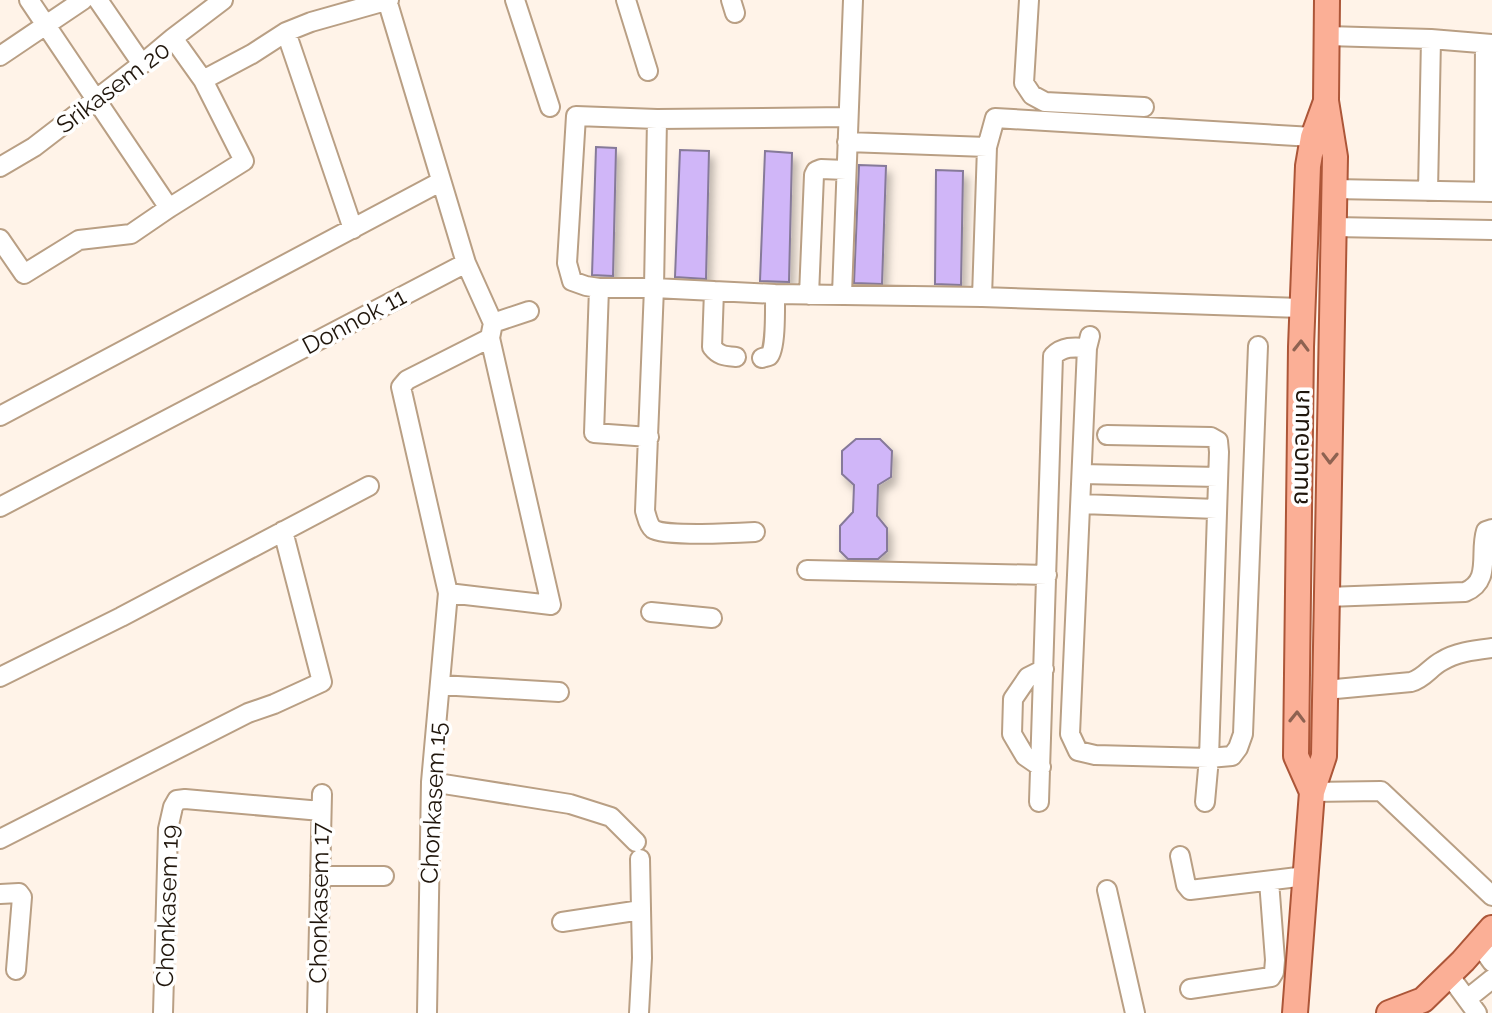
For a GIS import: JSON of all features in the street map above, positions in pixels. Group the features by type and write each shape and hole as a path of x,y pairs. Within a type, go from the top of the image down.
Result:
{"main road":[{"name":"ถนนดอนนก","path":"1295,1013 1312,792 1324,756 1335,157 1326,101 1327,0"},
{"name":"ถนนดอนนก","path":"1312,792 1296,756 1302,308 1308,166 1313,137 1326,101"},
{"path":"1389,1013 1423,1000 1488,945"}],"street":[{"path":"29,0 169,208"},
{"path":"0,56 83,0"},
{"path":"98,0 142,64"},
{"path":"173,38 223,0"},
{"path":"388,0 440,182 492,330 551,605 448,593"},
{"name":"Srikasem 20","path":"0,167 34,147 173,38 203,80 286,32 388,0"},
{"path":"515,0 550,107"},
{"path":"626,0 648,71"},
{"path":"842,294 853,0"},
{"path":"1029,0 1024,83 1032,95 1045,102 1144,107"},
{"path":"286,32 353,229"},
{"path":"1327,36 1488,44 1488,192 1334,189"},
{"path":"1428,191 1431,39"},
{"path":"0,239 24,274 79,240 131,234 244,161 203,80"},
{"path":"848,117 657,119 576,116 567,263 572,281 599,288 1302,308"},
{"path":"982,297 987,147 995,118 1313,137"},
{"path":"657,119 645,511 655,531 755,532"},
{"path":"847,142 987,147"},
{"path":"809,295 814,175 821,169 846,170"},
{"path":"0,416 440,182"},
{"path":"1334,227 1492,230"},
{"path":"811,258 844,259"},
{"name":"Donnok 11","path":"0,507 466,263"},
{"path":"599,288 594,433 649,437"},
{"path":"714,291 712,347 723,356 736,357"},
{"path":"762,358 771,353 775,294"},
{"path":"492,330 529,311"},
{"name":"Chonkasem 15","path":"427,1013 431,782 448,593 401,387 407,380 492,330"},
{"path":"1039,802 1053,356 1089,342 1070,734 1078,751 1095,755 1209,758 1232,756 1243,734 1258,346"},
{"path":"1107,435 1211,437 1218,441 1209,758 1205,802"},
{"path":"1082,474 1218,477"},
{"path":"0,677 369,486"},
{"path":"1081,504 1217,509"},
{"path":"1327,597 1465,592 1475,588 1480,581 1484,560 1484,537 1486,531 1492,529"},
{"path":"0,839 248,713 322,682 283,531"},
{"path":"807,570 1047,575"},
{"path":"651,612 712,618"},
{"path":"1325,690 1420,680 1439,662 1448,658 1492,648"},
{"path":"1041,767 1025,756 1012,734 1013,699 1028,677 1044,669"},
{"path":"440,685 559,692"},
{"path":"431,782 570,804 611,817 638,850 642,958 639,1013"},
{"path":"1312,792 1381,791 1492,896"},
{"name":"Chonkasem 19","path":"163,1013 168,829 177,800 321,802"},
{"name":"Chonkasem 17","path":"317,1013 321,802"},
{"path":"1180,856 1186,885 1190,890 1306,876"},
{"path":"320,876 384,876"},
{"path":"1190,989 1271,977 1275,960 1269,881"},
{"path":"1107,890 1135,1013"},
{"path":"0,894 19,893 22,897 16,970"},
{"path":"562,922 641,910"},
{"path":"1449,975 1472,1006 1492,979"}],"building":[{"path":"596,147 616,148 613,276 592,275"},
{"path":"680,150 709,151 706,279 675,277"},
{"path":"765,151 792,153 789,282 760,281"},
{"path":"859,165 886,166 882,284 854,283"},
{"path":"936,170 963,171 961,285 935,284"},
{"path":"856,439 880,439 892,451 891,477 878,485 877,516 887,528 887,551 878,559 848,559 840,551 840,526 853,512 854,485 842,474 842,451"}]}
